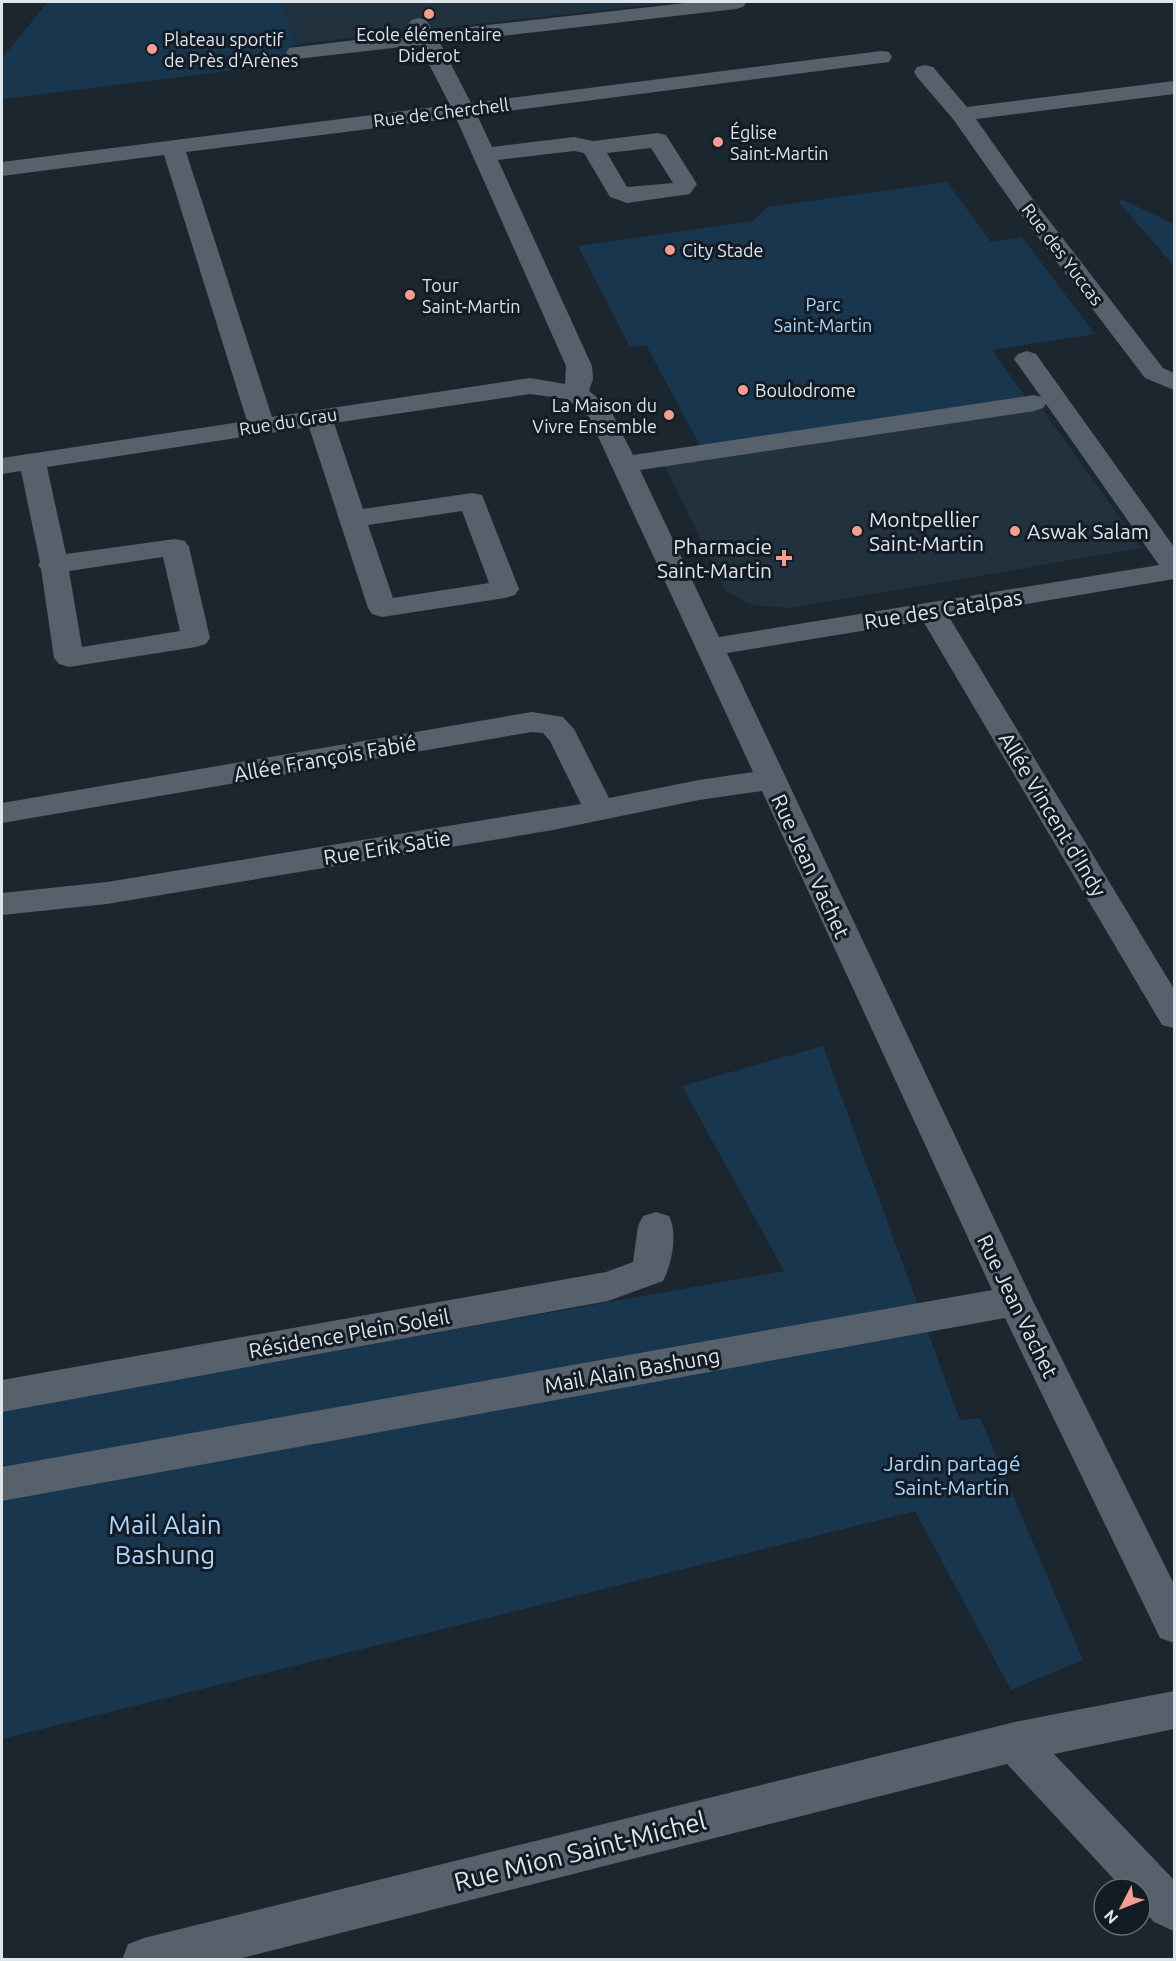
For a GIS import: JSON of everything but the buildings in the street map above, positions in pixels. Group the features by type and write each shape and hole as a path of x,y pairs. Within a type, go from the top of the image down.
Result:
{"street":[{"path":"297,53 423,31 736,3"},
{"path":"423,31 463,109 579,366 580,379 575,393"},
{"name":"Rue de Cherchell","path":"2,169 881,57"},
{"name":"Rue des Yuccas","path":"925,72 961,114 1026,206 1154,373 1174,382"},
{"path":"961,114 1174,87"},
{"path":"484,155 574,144 593,148"},
{"path":"173,146 261,426"},
{"path":"1027,359 1174,566"},
{"name":"Rue du Grau","path":"2,466 530,386 575,393"},
{"name":"Rue Jean Vachet","path":"575,393 600,413 1015,1302 1164,1581 1174,1625"},
{"path":"624,464 1034,403"},
{"path":"319,417 382,608 505,589 472,501 353,519"},
{"path":"32,461 38,482 52,565 69,658 196,638 175,547 52,565"},
{"name":"Rue des Catalpas","path":"711,647 1174,571"},
{"name":"Allée Vincent d'Indy","path":"931,611 1174,1016"},
{"name":"Allée François Fabié","path":"2,813 531,722 552,724 563,736 599,809"},
{"name":"Rue Erik Satie","path":"2,904 106,893 553,820 699,790 771,780"},
{"name":"Résidence Plein Soleil","path":"2,1395 608,1286 650,1271 656,1226"},
{"name":"Mail Alain Bashung","path":"2,1484 1015,1302"},
{"name":"Rue Mion Saint-Michel","path":"144,1959 1015,1742 1174,1710"},
{"path":"1015,1742 1174,1909"}],"shaded area":[{"name":"Ecole élémentaire Diderot","path":"280,2 679,2 297,44"},
{"path":"1041,407 1142,548 790,608 762,606 747,603 726,591 664,464"}],"green space":[{"name":"Plateau sportif de Près d'Arènes","path":"48,2 280,2 297,44 293,45 300,62 2,99 2,58"},
{"name":"Parc Saint-Martin","path":"947,182 991,242 1022,237 1095,334 992,350 1026,398 702,449 646,345 630,347 578,246 753,221 767,207"},
{"path":"1123,200 1174,224 1174,266 1118,201"},
{"name":"Mail Alain Bashung","path":"823,1046 960,1420 980,1418 1083,1660 1011,1690 915,1511 2,1739 2,1410 784,1271 682,1086"}],"place":[{"name":"Ecole élémentaire Diderot","path":"429,14"},
{"name":"Plateau sportif de Près d'Arènes","path":"152,49"},
{"name":"Église Saint-Martin","path":"718,142"},
{"name":"City Stade","path":"670,250"},
{"name":"Tour Saint-Martin","path":"410,295"},
{"name":"Boulodrome","path":"743,390"},
{"name":"La Maison du Vivre Ensemble","path":"669,415"},
{"name":"Montpellier Saint-Martin","path":"857,531"},
{"name":"Aswak Salam","path":"1015,531"},
{"name":"Pharmacie Saint-Martin","path":"784,558"}],"park label":[{"name":"Jardin partagé Saint-Martin","path":"952,1475"}]}
